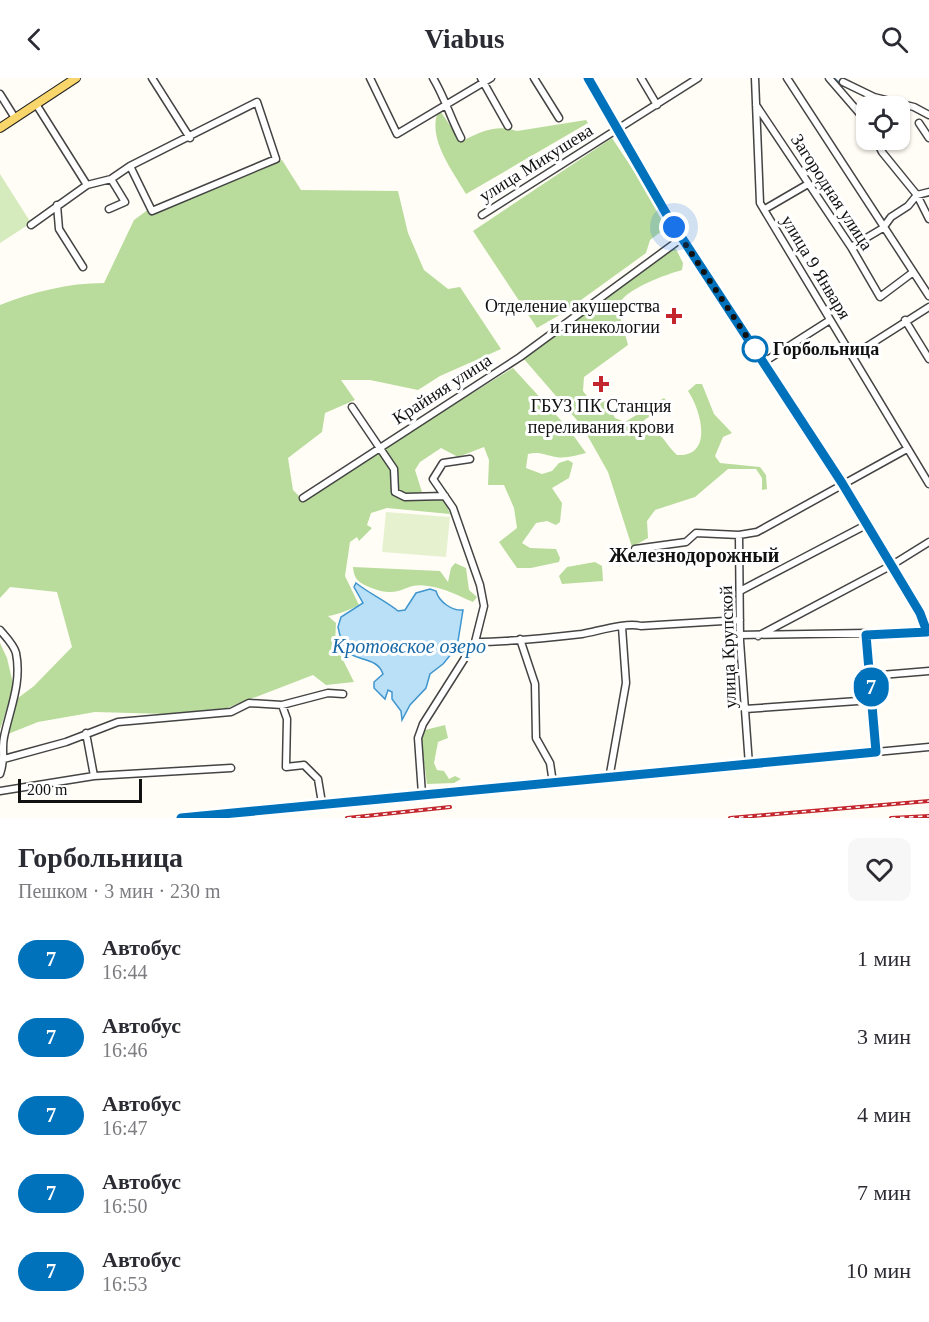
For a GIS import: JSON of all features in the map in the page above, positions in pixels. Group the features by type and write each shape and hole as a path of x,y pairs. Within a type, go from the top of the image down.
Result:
{"main road":[{"path":"0,128 76,78"}],"street":[{"path":"153,78 190,138"},
{"path":"370,78 396,134 482,80 491,78"},
{"path":"433,78 448,102 448,113 460,138"},
{"path":"534,78 559,118"},
{"path":"588,78 682,238 842,483 920,613 928,632 866,635 740,635"},
{"path":"641,78 657,105"},
{"name":"улица Микушева","path":"482,215 657,105 690,80 698,78"},
{"name":"улица 9 Января","path":"755,78 760,204 929,484"},
{"path":"787,78 929,296"},
{"path":"829,78 856,109"},
{"path":"482,80 508,126"},
{"path":"843,82 874,97 914,107 929,115"},
{"path":"0,94 15,118"},
{"path":"31,225 87,185 111,179 130,166 190,138 257,102 276,159 153,211 130,166"},
{"path":"36,104 87,185"},
{"name":"Загородная улица","path":"756,105 851,247 880,297 912,273"},
{"path":"919,123 929,138"},
{"path":"881,150 917,195 929,219"},
{"path":"109,209 125,202 111,179"},
{"path":"765,209 808,184"},
{"path":"851,247 883,228 891,217 909,206 917,195 929,192"},
{"path":"57,205 59,229 82,267"},
{"name":"Крайняя улица","path":"303,498 520,357 682,238"},
{"path":"852,356 905,320 929,307"},
{"path":"764,362 830,320"},
{"path":"905,320 929,359"},
{"path":"352,407 394,469 395,492 405,497 445,496"},
{"path":"635,549 686,542 696,533 739,535 766,528 842,483 907,449"},
{"path":"422,794 418,738 423,724 475,642 484,606 481,589 453,508 433,479 443,463 470,459"},
{"path":"740,591 866,525"},
{"name":"улица Крупской","path":"739,535 740,635 749,762"},
{"path":"758,636 892,565 929,542"},
{"path":"475,642 579,634 628,624 646,626 740,620"},
{"path":"609,779 626,682 622,627"},
{"path":"0,630 16,651 16,699 3,739 0,774"},
{"path":"866,635 876,752"},
{"path":"520,639 535,684 536,738 550,763 553,783"},
{"path":"869,676 929,671"},
{"path":"3,760 66,742 118,722 231,712 249,703 282,705 328,693 343,694"},
{"path":"745,709 872,700"},
{"path":"282,705 287,719 286,767 304,765 318,778 322,803"},
{"path":"86,733 94,776"},
{"path":"181,818 322,803 609,779 749,762 929,747"},
{"path":"0,791 94,776 231,768"}],"green space":[{"path":"441,112 459,139 464,140 496,128 517,131 586,120 588,123 466,194 439,145 435,125 437,115"},
{"path":"612,138 675,233 669,236 662,231 650,240 646,253 563,313 537,328 473,231"},
{"path":"282,160 301,190 398,191 408,233 424,270 448,289 460,287 501,349 440,376 418,390 370,380 341,380 355,400 325,413 322,432 288,458 293,490 303,500 379,450 392,470 394,494 444,499 450,514 387,508 371,513 367,525 372,528 359,541 357,537 350,542 345,576 359,605 328,616 336,623 335,644 354,682 326,685 313,675 227,708 168,714 95,712 38,722 8,734 18,698 34,686 72,647 57,592 10,587 0,598 0,305 51,289 104,283 134,220 149,209"},
{"path":"0,174 31,223 0,243"},
{"path":"676,249 683,263 682,270 638,287 620,303 619,308 628,345 584,377 583,391 590,400 606,401 615,418 625,422 664,398 668,403 639,424 638,430 658,434 677,455 689,454 696,449 700,441 700,420 688,391 696,384 702,384 714,414 732,433 723,437 715,456 720,463 760,467 766,475 767,489 762,490 762,478 756,469 728,469 695,497 655,510 647,521 648,538 632,547 608,472 582,426 523,358 669,250"},
{"path":"513,368 568,428 586,453 564,458 539,453 528,454 526,468 542,474 552,471 559,463 568,460 573,463 569,478 552,488 562,503 560,522 556,525 547,521 536,523 522,543 530,548 556,549 560,558 559,562 531,568 517,568 499,542 517,528 514,508 504,485 488,485 489,460 484,447 458,457 441,448 420,462 415,470 422,492 410,494 399,491 397,468 384,448"},
{"path":"386,512 450,517 446,557 382,552"},
{"path":"595,562 602,566 603,581 562,584 559,576 567,567"},
{"path":"455,563 466,568 469,590 477,597 473,602 446,590 428,586 413,586 396,592 380,591 359,582 353,567 440,571 448,582 451,568"},
{"path":"0,643 7,658 14,688 0,729"},
{"path":"445,725 448,738 438,742 434,763 437,770 444,771 449,779 455,776 461,779 454,783 427,784 421,740 425,730"}],"water":[{"name":"Кротовское озеро","path":"356,583 398,611 405,610 416,593 430,589 436,591 446,605 463,610 457,647 443,664 430,674 426,688 410,705 402,720 401,711 392,699 392,692 388,690 385,699 374,688 374,682 383,674 380,668 343,649 338,627 341,617 363,603 354,587"}],"waterway":[{"path":"834,78 840,83"}],"railway":[{"path":"730,818 929,801"},
{"path":"347,818 450,807"},
{"path":"891,818 929,816"}],"bus line":[{"name":"7","path":"181,818 876,752 866,635 927,632 920,613 842,483 667,215 619,128 588,78"}],"place":[{"name":"Отделение акушерства и гинекологии","path":"674,316"},
{"name":"Горбольница","path":"755,349"},
{"name":"ГБУЗ ПК Станция переливания крови","path":"601,384"}],"district":[{"name":"Железнодорожный","path":"694,555"}],"route":[{"path":"674,227 755,349"}]}
